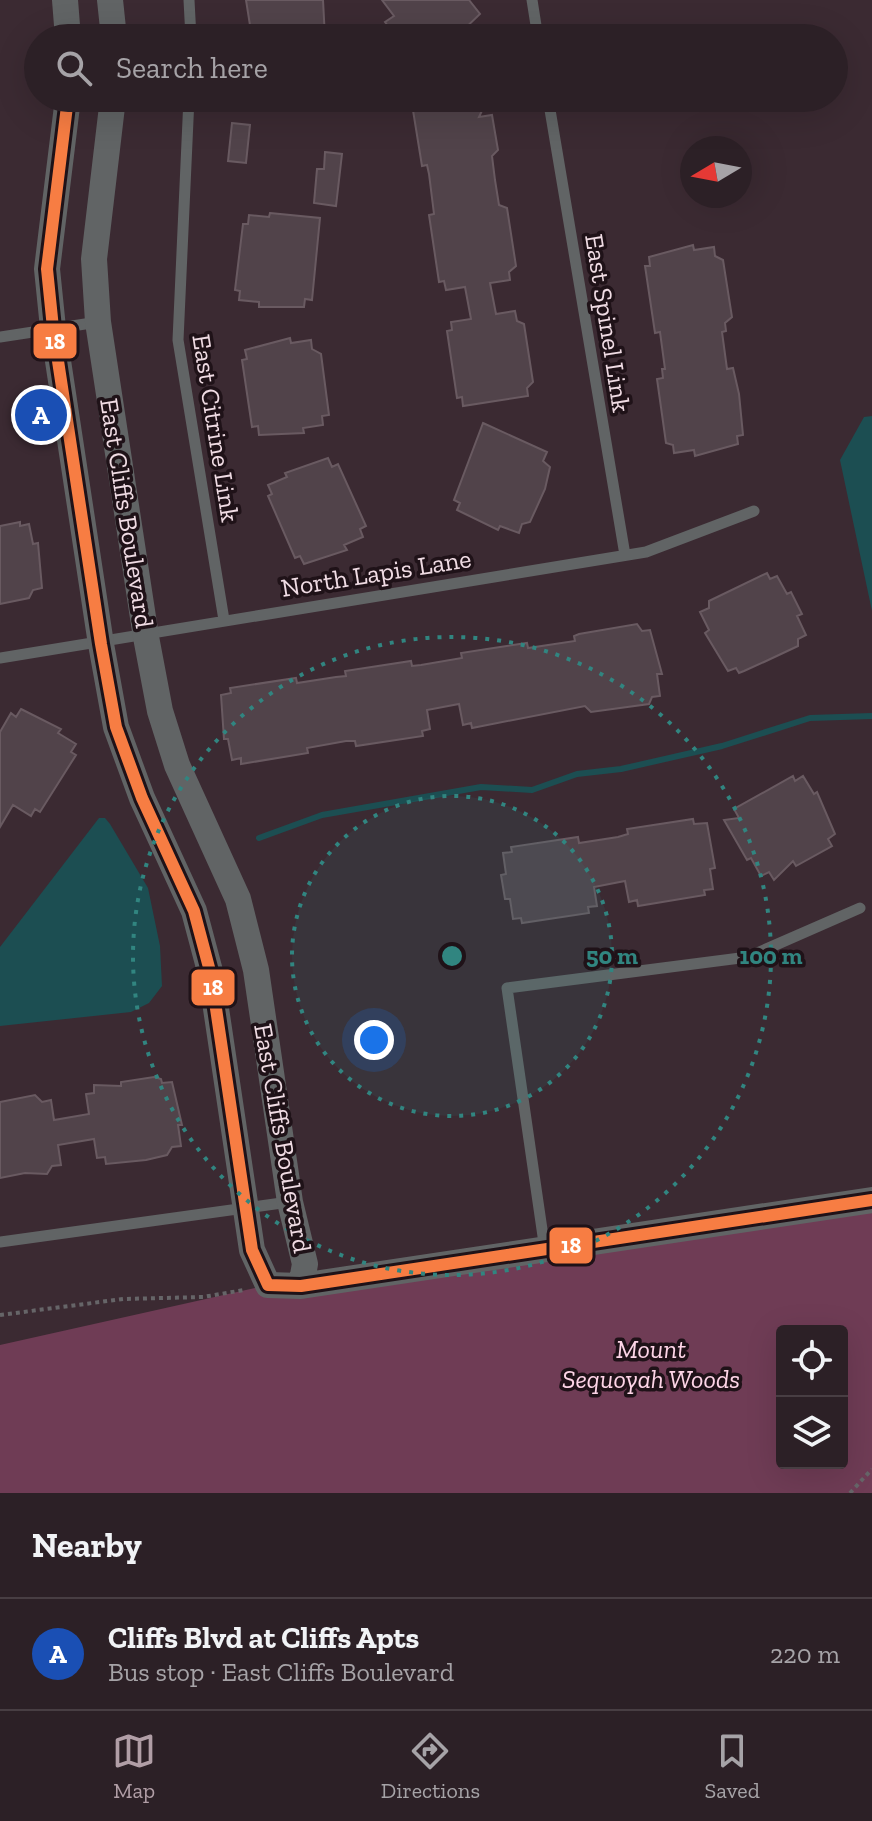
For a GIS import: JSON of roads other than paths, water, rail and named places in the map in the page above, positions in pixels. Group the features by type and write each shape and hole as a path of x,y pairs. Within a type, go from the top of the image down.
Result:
{"street":[{"path":"65,0 67,24"},
{"path":"110,0 113,24"},
{"name":"East Cliffs Boulevard","path":"66,112 47,269 53,328 116,727 142,798 194,911 208,961 252,1250 268,1285 301,1286 305,1264 290,1202 252,951 238,899 177,765 160,711 146,637 98,322 96,222 111,112"},
{"path":"208,961 252,951"},
{"path":"301,1286 872,1200"}],"lane":[{"path":"189,0 190,24"},
{"path":"532,0 536,24"},
{"name":"East Citrine Link","path":"188,112 178,340 224,620"},
{"name":"East Spinel Link","path":"550,112 625,555"},
{"path":"0,337 98,322"},
{"name":"North Lapis Lane","path":"0,658 146,637 224,620 646,552 754,511"},
{"path":"545,1250 507,988 748,957 860,908"},
{"path":"0,1242 290,1202"}],"water":[{"path":"872,416 872,611 840,460 864,417"},
{"path":"99,818 105,818 110,824 148,888 160,946 162,986 149,1003 131,1012 0,1026 0,947"}],"waterway":[{"path":"259,838 322,815 481,787 532,790 577,774 621,769 722,746 810,718 872,716"}],"place":[{"name":"Cliffs Blvd at Cliffs Apts","path":"41,415"}],"park label":[{"name":"Mount Sequoyah Woods","path":"651,1364"}]}
